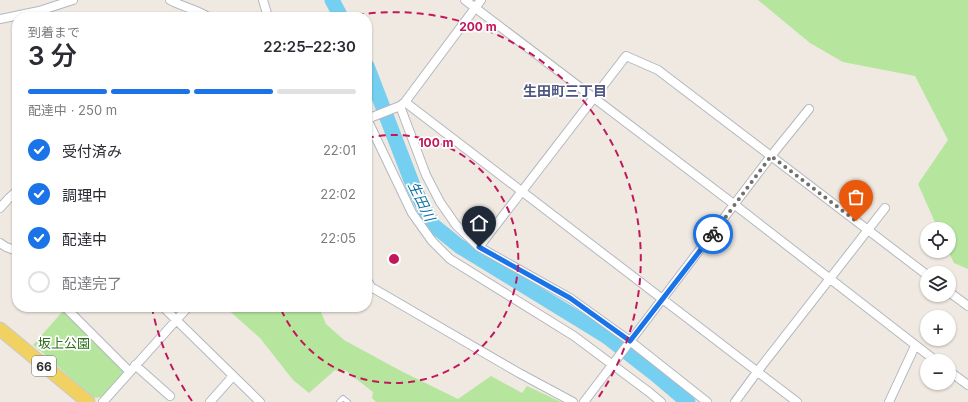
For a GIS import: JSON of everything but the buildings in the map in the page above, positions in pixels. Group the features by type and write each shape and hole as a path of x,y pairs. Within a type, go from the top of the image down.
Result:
{"main road":[{"name":"66","path":"0,329 88,402"}],"street":[{"path":"45,12 73,0"},
{"path":"170,0 179,5 200,12"},
{"path":"263,0 267,12"},
{"path":"465,0 926,354"},
{"path":"372,117 402,104 482,0"},
{"path":"0,19 12,18"},
{"path":"479,247 626,56 636,59 658,70 920,270"},
{"path":"402,104 522,192 797,402"},
{"path":"402,104 426,175 440,202 456,225 479,247 570,298 630,341 707,402"},
{"path":"584,402 771,156 809,109"},
{"path":"372,129 412,213 432,241 450,258 574,336 661,402"},
{"path":"0,208 12,196"},
{"path":"734,402 885,208"},
{"path":"0,243 12,249"},
{"path":"372,288 519,373 573,402"},
{"path":"956,297 968,306"},
{"path":"70,312 132,368 170,396"},
{"path":"169,312 260,402"},
{"path":"103,402 184,312"},
{"path":"889,402 915,346"},
{"path":"210,402 233,376"},
{"path":"956,376 968,385"}],"lane":[{"path":"339,402 343,398 348,402"}],"green space":[{"path":"758,0 968,0 968,269 954,263 952,258 956,258 956,222 935,222 918,184 948,140 915,76 843,62 810,43"},
{"name":"坂上公園","path":"62,312 64,312 124,372 103,397 93,398 33,345"},
{"path":"231,312 321,312 326,324 344,340 401,371 458,399 491,376 522,393 527,386 561,402 376,402 372,398 373,392 345,370 340,372 335,370 309,393 293,380 260,338"}],"waterway":[{"name":"生田川","path":"332,0 338,12"},
{"name":"生田川","path":"372,79 414,188 433,225 459,246 606,336 688,402"}],"way so far":[{"path":"713,234 771,156 856,221"}],"district":[{"name":"生田町三丁目","path":"565,90"}],"route":[{"path":"479,247 570,298 630,341 713,234"}]}
